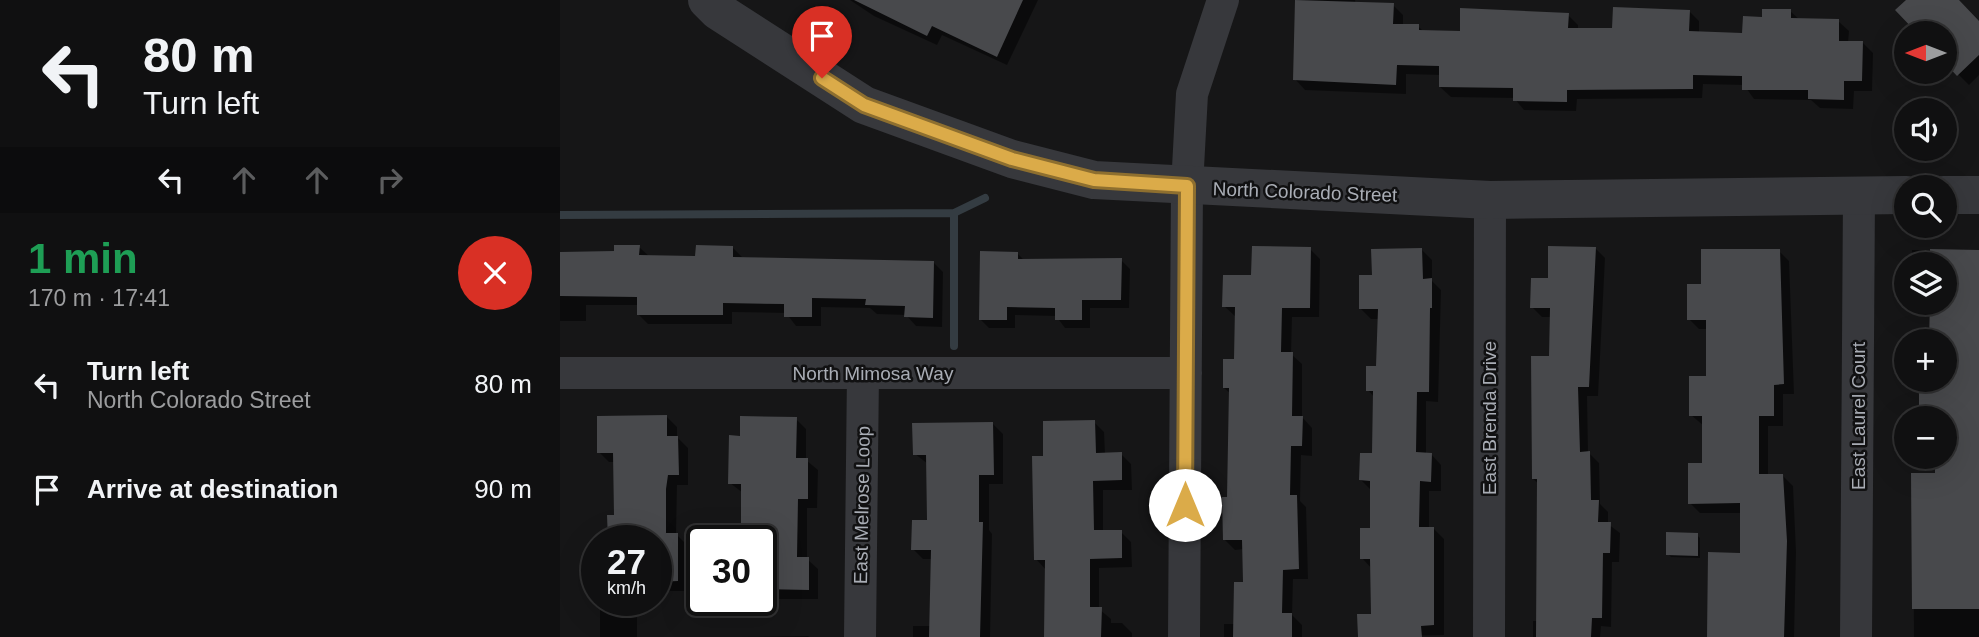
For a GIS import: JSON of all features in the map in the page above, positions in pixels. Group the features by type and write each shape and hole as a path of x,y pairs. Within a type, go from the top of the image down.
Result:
{"street":[{"name":"North Colorado Street","path":"707,0 718,12 864,105 1024,162 1094,180 1490,200 1894,195"},
{"path":"1184,637 1187,186 1192,94 1223,0"},
{"name":"East Laurel Court","path":"1856,637 1859,195"},
{"path":"1957,195 1979,195"},
{"name":"East Brenda Drive","path":"1489,637 1490,200"},
{"name":"North Mimosa Way","path":"560,373 1186,373"},
{"name":"East Melrose Loop","path":"860,637 863,373"}],"building":[{"path":"854,0 1023,0 997,57 932,26 927,36"},
{"path":"1295,0 1394,3 1393,24 1419,24 1419,30 1460,31 1460,8 1569,13 1568,28 1612,28 1613,7 1690,10 1689,31 1742,33 1743,16 1762,17 1762,9 1791,9 1791,18 1839,19 1839,41 1863,41 1862,81 1844,81 1844,100 1808,99 1808,90 1742,90 1742,76 1693,75 1693,89 1567,90 1567,102 1513,101 1513,88 1439,87 1439,66 1397,65 1396,85 1293,80"},
{"path":"1906,0 1959,0 1979,21 1979,55 1957,76 1957,21 1906,21 1895,10"},
{"path":"614,245 640,245 639,255 695,256 696,245 733,246 733,257 934,261 933,318 904,317 905,306 865,305 866,299 812,298 812,317 784,317 784,304 723,303 723,315 637,315 637,297 560,296 560,252 614,251"},
{"path":"1252,246 1311,247 1310,308 1282,308 1281,352 1293,352 1292,416 1303,416 1302,446 1291,446 1290,495 1297,495 1299,569 1283,570 1282,613 1292,613 1292,637 1233,637 1234,582 1243,582 1242,540 1223,540 1222,497 1227,497 1229,388 1223,388 1223,359 1234,359 1235,307 1222,307 1223,275 1251,275"},
{"path":"1548,246 1596,247 1589,387 1578,387 1580,452 1590,451 1591,500 1599,500 1598,522 1611,522 1610,553 1603,553 1602,618 1592,618 1591,637 1536,637 1537,479 1532,479 1531,356 1549,356 1550,308 1530,308 1531,278 1548,278"},
{"path":"1422,248 1423,279 1432,278 1432,308 1429,392 1417,392 1416,452 1432,453 1431,482 1420,481 1419,527 1434,527 1434,625 1421,626 1422,637 1358,637 1357,614 1371,614 1370,559 1360,559 1360,528 1370,528 1370,481 1359,480 1360,453 1372,453 1373,391 1366,391 1366,366 1376,366 1378,309 1359,309 1359,275 1372,275 1371,249"},
{"path":"1701,249 1780,249 1784,384 1774,385 1774,416 1759,416 1759,474 1783,474 1787,541 1784,637 1707,637 1708,552 1740,553 1740,503 1688,504 1688,463 1702,463 1702,416 1689,416 1689,376 1706,376 1706,320 1687,320 1687,284 1701,284"},
{"path":"1930,249 1979,250 1979,609 1912,609 1911,473 1957,469 1957,406 1919,406 1919,392 1957,392 1957,329 1929,329 1930,315 1957,315 1957,252 1930,252"},
{"path":"980,251 1018,252 1018,259 1122,258 1121,300 1082,300 1082,320 1055,320 1055,308 1007,307 1007,320 979,320"},
{"path":"667,415 667,436 678,436 679,475 668,475 666,525 607,525 607,515 614,515 613,453 597,453 597,416"},
{"path":"740,416 797,417 796,458 808,458 808,499 798,499 797,557 809,557 809,590 777,589 777,525 741,525 741,484 728,484 729,435 740,436"},
{"path":"1095,420 1096,453 1122,452 1122,480 1093,481 1094,530 1122,530 1122,558 1090,559 1090,607 1102,607 1101,637 1044,637 1045,560 1034,560 1032,456 1043,456 1043,421"},
{"path":"993,422 994,475 979,475 979,522 983,522 980,637 929,637 931,550 911,550 912,520 927,520 926,455 913,455 912,423"},
{"path":"1666,532 1698,533 1698,556 1666,555"},
{"path":"672,533 678,533 678,581 672,581"}],"waterway":[{"path":"560,215 954,213 985,198"},
{"path":"954,213 954,346"}],"route":[{"path":"822,78 864,105 1012,159 1094,180 1187,186 1185,505"}]}
